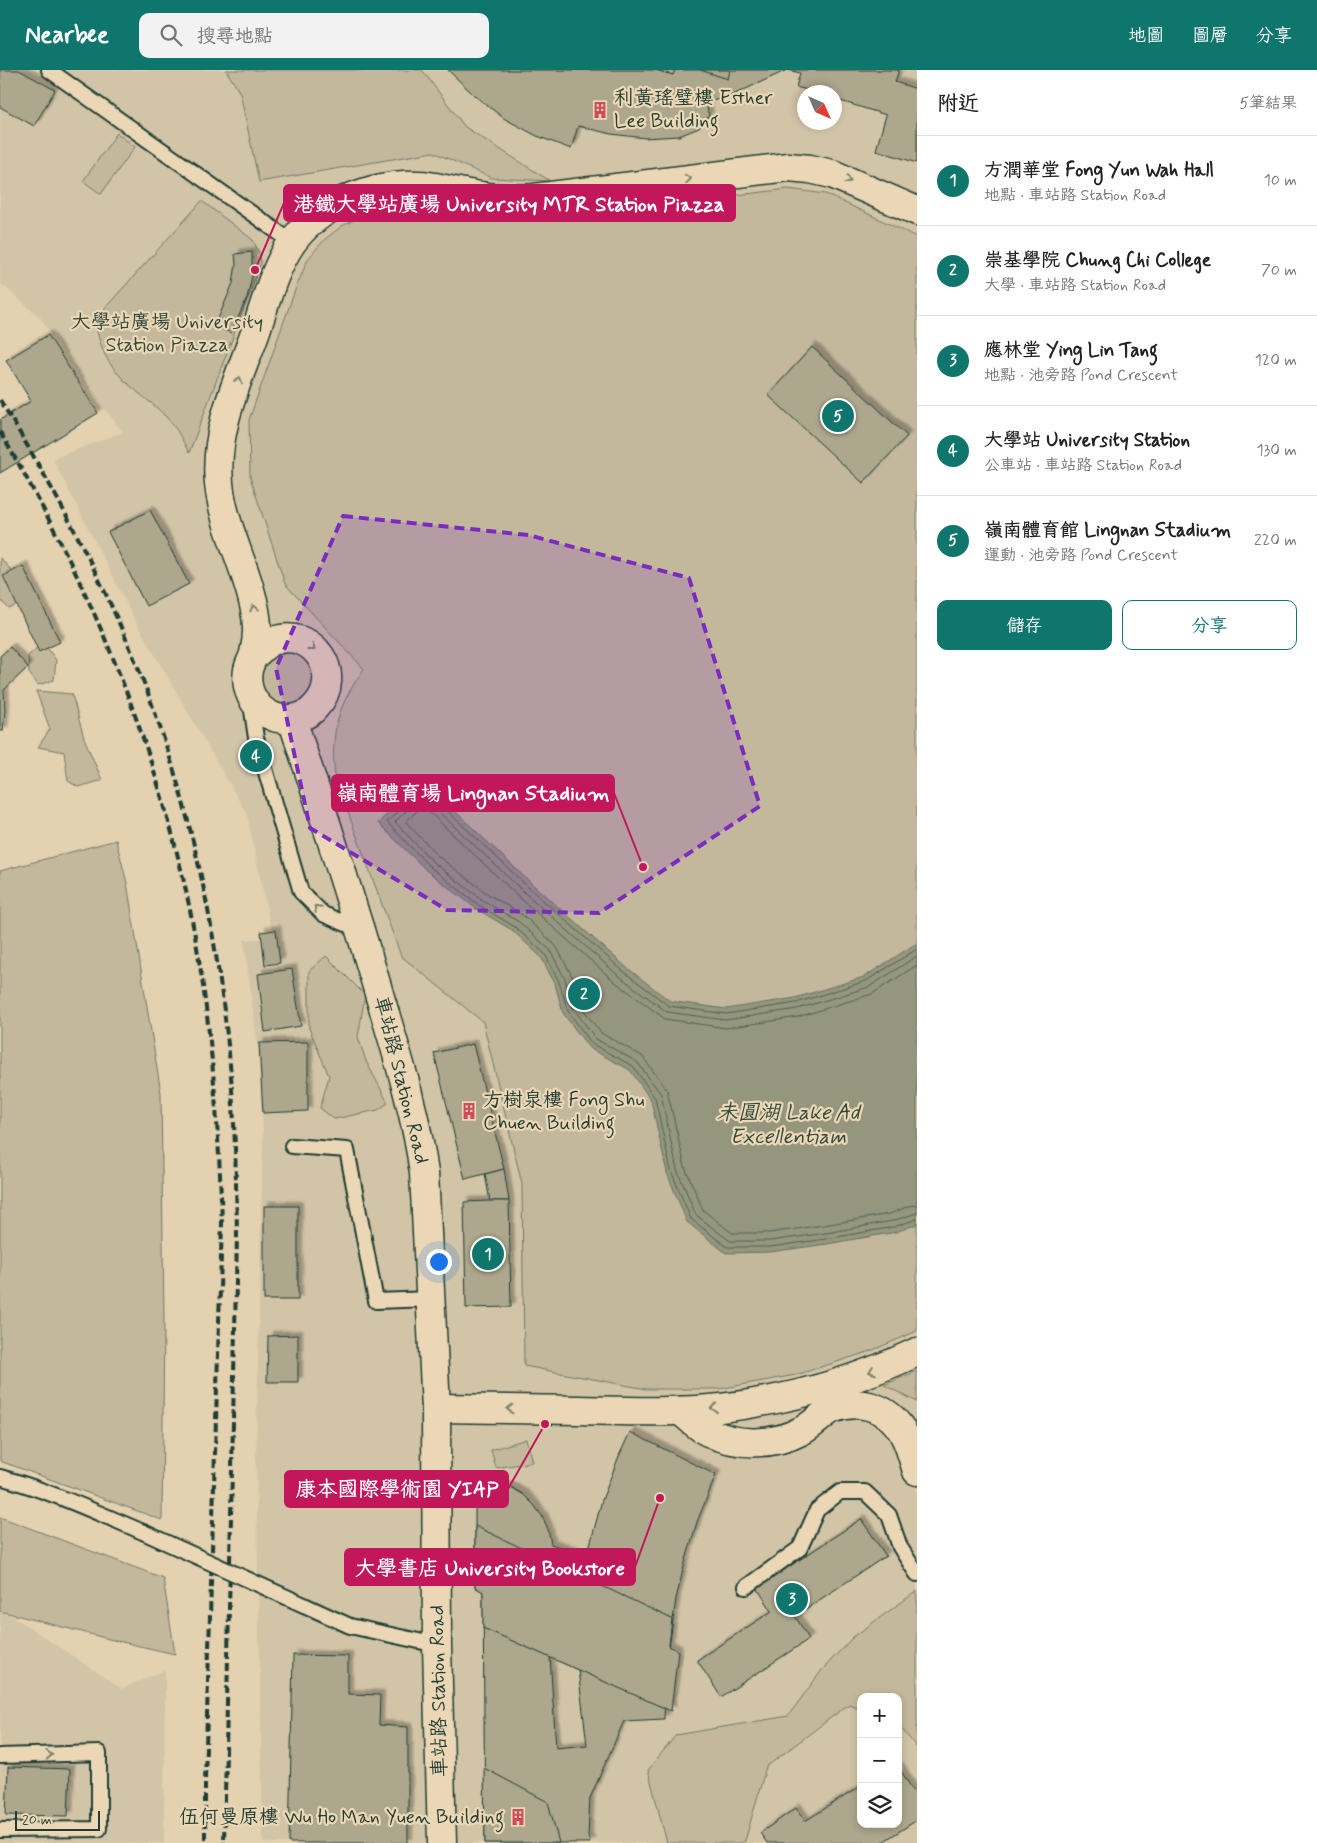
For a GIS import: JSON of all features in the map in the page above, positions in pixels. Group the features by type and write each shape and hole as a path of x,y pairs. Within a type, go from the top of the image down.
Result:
{"street":[{"path":"254,656 272,641 285,638 309,644 319,653 325,664 328,677 322,700 304,716 280,719 267,714 257,706 250,695 247,681 248,668 254,656 258,630 255,608 224,512 217,462 222,426 275,276 292,242 310,224 331,208 354,196 380,188 406,185 433,186 508,199 534,198 788,168 810,169 832,174 917,211"},
{"name":"車站路 Station Road","path":"292,719 360,930 397,1054 420,1144 426,1202 436,1408 442,1843"},
{"path":"436,1408 639,1412 680,1411 761,1402 800,1394 878,1369 917,1352"},
{"path":"680,1411 708,1432 730,1440 754,1443 776,1440 800,1432 827,1412 842,1406 872,1406 886,1413 900,1426 917,1471"}],"lane":[{"path":"50,70 292,242"},
{"path":"250,695 256,738 302,892 322,914 360,930"},
{"path":"292,1146 347,1150 376,1301 431,1299"},
{"path":"0,1477 40,1489 143,1532 350,1626 438,1645"},
{"path":"746,1587 800,1548 817,1510 840,1492 865,1492 889,1515 900,1547 917,1574"},
{"path":"0,1756 99,1753 98,1828 0,1830"}],"highlighted area":[{"path":"343,516 528,535 689,578 760,806 599,913 447,910 310,828 276,668"}],"shaded area":[{"path":"0,70 917,70 917,1843 263,1843 256,1461 263,1134 258,1048 244,940 273,938 247,814 137,624 53,459 123,432 84,383 40,317 0,283"},
{"path":"0,1608 122,1689 165,1670 164,1843 0,1843"}],"green space":[{"path":"226,70 422,70 465,127 550,181 492,178 433,152 259,182 240,93"},
{"path":"117,133 135,147 101,194 83,181"},
{"path":"788,189 826,194 917,237 917,1331 871,1351 796,1375 719,1389 646,1389 524,1366 522,1184 483,1022 401,956 335,777 334,746 338,720 348,695 364,669 285,584 250,477 249,420 295,290 308,259 324,240 342,226 362,216 384,209 407,206 429,207 481,218 534,219"},
{"name":"大學站廣場 University Station Piazza","path":"202,201 253,240 260,255 261,263 189,453 171,422 129,385 109,362 100,341 95,319"},
{"path":"0,558 28,588 31,599 9,609 0,599"},
{"path":"43,642 56,660 54,680 38,685 29,673 28,656"},
{"path":"299,650 317,670 310,697 300,704 286,707 279,705 272,701 263,690 259,676 260,669 272,653"},
{"path":"36,691 72,694 84,738 102,780 78,787 68,781 64,752 38,747 50,729"},
{"path":"116,840 127,883 161,1093 164,1319 162,1520 0,1461 0,871"},
{"path":"326,956 365,995 358,1037 366,1061 388,1103 378,1110 334,1119 320,1108 329,1076 309,1028 309,971"},
{"path":"917,1371 917,1402 884,1385"},
{"path":"526,1439 532,1462 496,1468 491,1450"},
{"path":"0,1517 163,1578 175,1654 0,1611"},
{"path":"917,1591 917,1748 902,1729 902,1693 857,1693 857,1707 849,1704 766,1767 745,1841 742,1843 667,1843 648,1770 676,1735 788,1716 822,1670 853,1637"}],"water":[{"name":"未圓湖 Lake Ad Excellentiam","path":"422,780 532,884 626,967 670,1001 726,1009 795,998 864,977 917,943 917,1224 896,1232 827,1244 770,1252 726,1253 687,1222 667,1173 651,1100 630,1070 589,1048 563,1013 555,984 541,957 512,930 478,910 427,871 378,823"}],"building":[{"path":"0,70 19,70 55,90 34,126 0,107"},
{"name":"利黃瑤璧樓 Esther Lee Building","path":"448,70 787,70 735,94 706,103 709,116 699,128 679,136 645,138 611,134 578,126 571,149 537,136 505,119 476,97"},
{"path":"655,70 675,70 673,75"},
{"path":"700,70 730,70 728,79"},
{"path":"788,70 899,70 895,82 917,89 917,163 876,150 886,115 842,101 842,85 797,85 796,87 800,73"},
{"path":"252,252 252,276 247,298 231,333 215,326 233,283 236,264 235,254"},
{"path":"48,335 98,413 0,473 0,420 31,401 6,360"},
{"path":"812,347 907,436 863,483 768,395"},
{"path":"150,510 189,584 146,606 108,532"},
{"path":"23,566 60,642 39,652 3,576"},
{"path":"10,647 28,667 4,690 3,731 0,731 0,656"},
{"path":"276,930 280,963 265,965 261,932"},
{"path":"292,969 301,1026 265,1032 258,974"},
{"path":"308,1042 308,1111 263,1113 259,1043"},
{"name":"方樹泉樓 Fong Shu Chuen Building","path":"473,1044 504,1169 465,1179 434,1053"},
{"path":"504,1169 509,1201 490,1201 485,1174"},
{"path":"509,1201 511,1307 466,1308 464,1202"},
{"path":"264,1206 298,1206 298,1300 264,1300"},
{"path":"298,1335 298,1382 267,1382 268,1336"},
{"path":"630,1432 716,1475 697,1522 676,1599 666,1669 664,1719 624,1721 590,1798 588,1836 590,1843 485,1843 483,1592 475,1587 475,1511 477,1498 486,1489 498,1485 511,1487 524,1495 542,1516 548,1529 551,1544 587,1556 602,1500","holes":["550,1657 578,1670 587,1745 556,1748"]},
{"path":"861,1519 886,1556 795,1616 809,1639 721,1697 697,1660 772,1611 757,1588"},
{"path":"475,1526 672,1619 669,1646 678,1651 671,1711 483,1628 483,1592 475,1587"},
{"path":"293,1655 348,1656 348,1694 380,1695 379,1725 408,1727 408,1843 289,1843"},
{"path":"8,1767 70,1769 68,1816 6,1815"},
{"name":"伍何曼原樓 Wu Ho Man Yuen Building","path":"484,1768 548,1802 559,1843 485,1843"},
{"path":"902,1773 917,1797 917,1820 881,1843 767,1843 760,1833 796,1808 805,1821 857,1788 857,1828 902,1828"}],"railway":[{"path":"0,400 78,538 106,594 141,674 177,780 204,889 214,944 231,1077 237,1235 224,1843"},
{"path":"0,432 31,486 87,597 134,712 154,771 186,891 207,1015 218,1139 222,1223 205,1780 205,1843"}],"place":[{"name":"利黃瑤璧樓 Esther Lee Building","path":"600,110"},
{"name":"港鐵大學站廣場 University MTR Station Piazza","path":"255,270"},
{"name":"嶺南體育館 Lingnan Stadium","path":"838,416"},
{"name":"大學站 University Station","path":"256,756"},
{"name":"嶺南體育場 Lingnan Stadium","path":"643,867"},
{"name":"崇基學院 Chung Chi College","path":"584,994"},
{"name":"方樹泉樓 Fong Shu Chuen Building","path":"469,1111"},
{"name":"方潤華堂 Fong Yun Wah Hall","path":"488,1254"},
{"name":"康本國際學術園 YIAP","path":"545,1424"},
{"name":"大學書店 University Bookstore","path":"660,1498"},
{"name":"應林堂 Ying Lin Tang","path":"792,1599"},
{"name":"伍何曼原樓 Wu Ho Man Yuen Building","path":"518,1817"}]}
